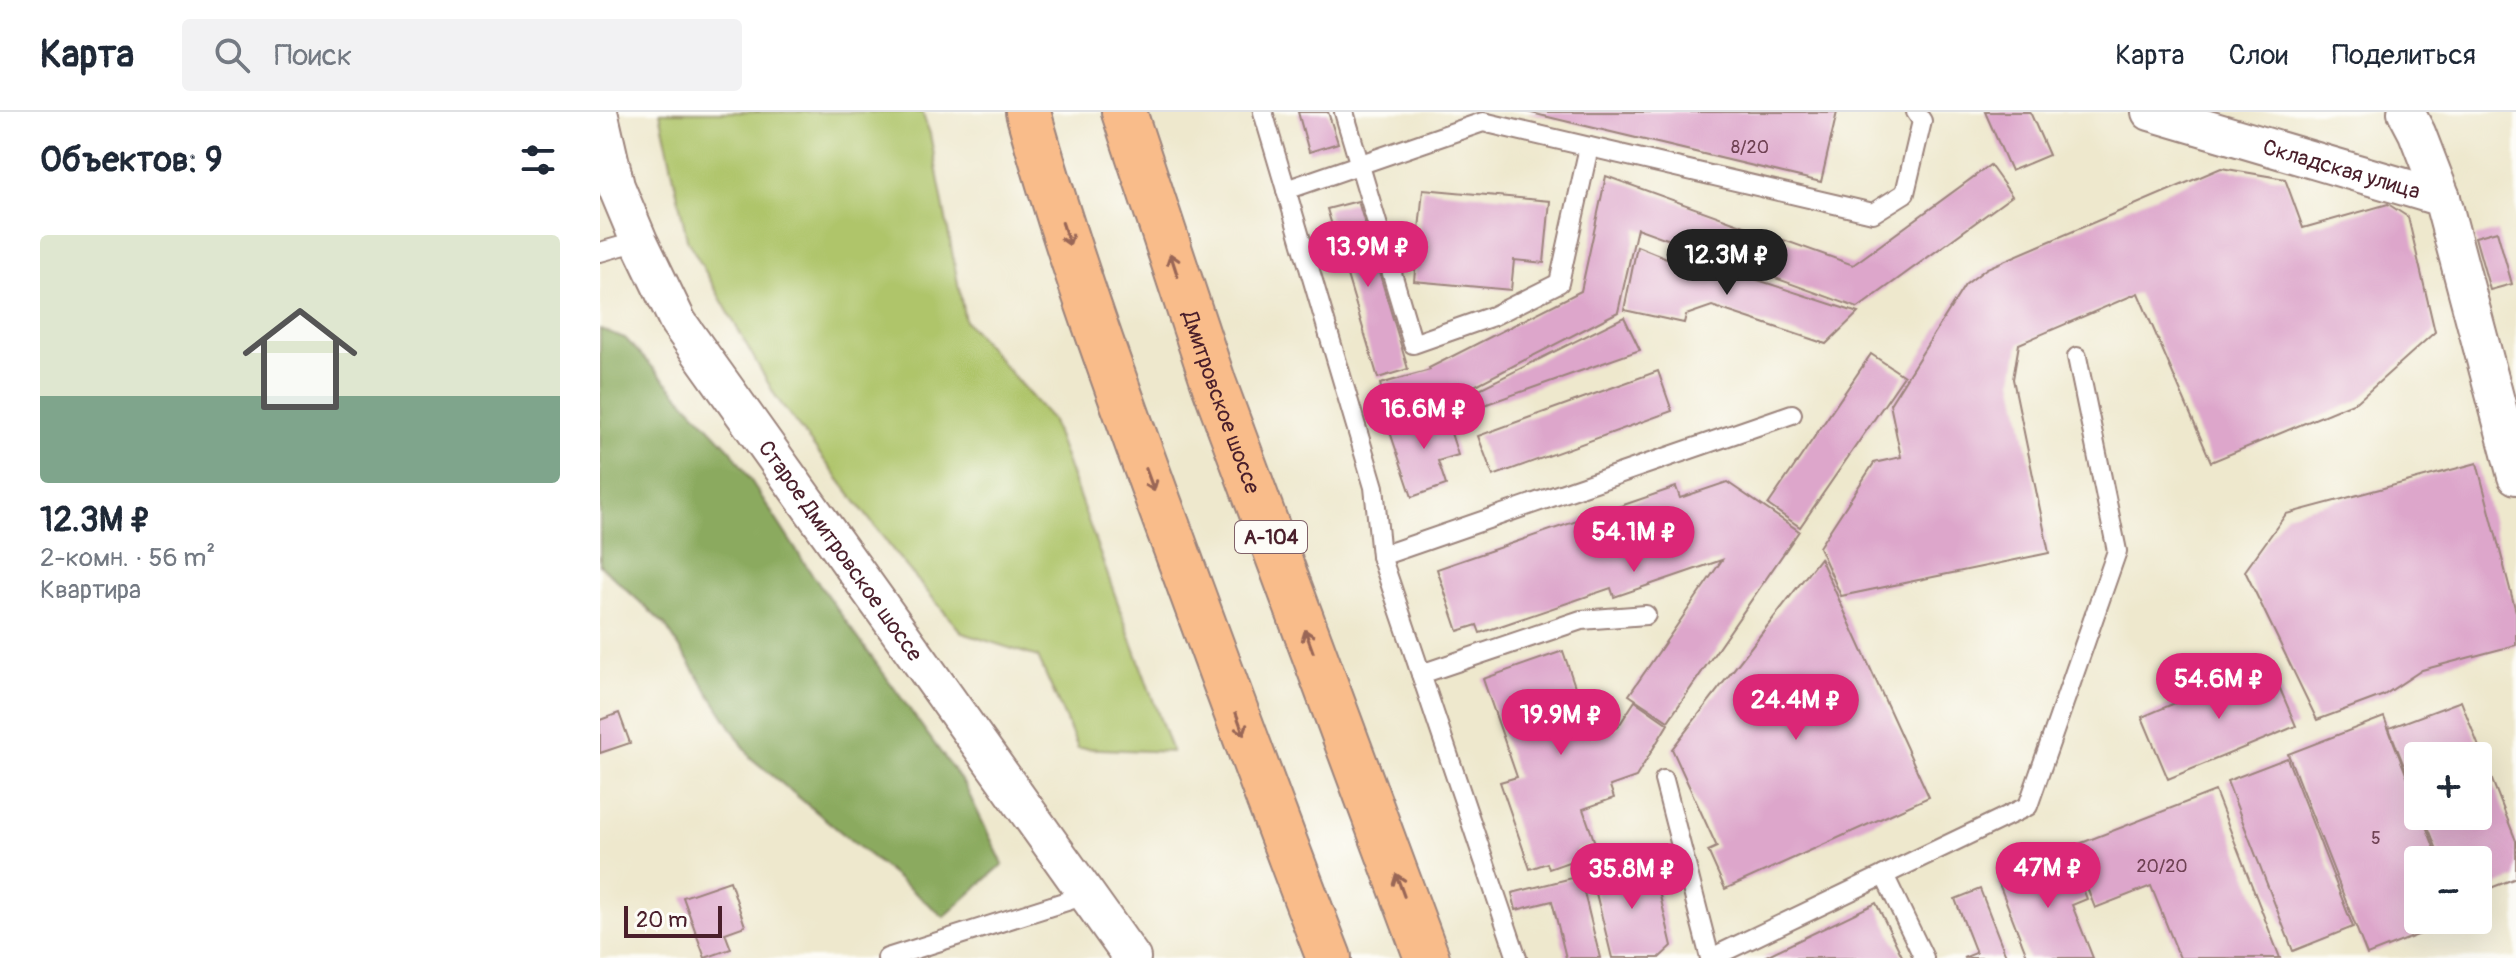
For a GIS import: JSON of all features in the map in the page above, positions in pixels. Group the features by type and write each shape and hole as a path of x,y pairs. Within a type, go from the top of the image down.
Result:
{"highway":[{"path":"1028,112 1041,160 1126,414 1329,958"},
{"name":"Дмитровское шоссе","path":"1124,112 1214,384 1427,958"}],"street":[{"name":"Складская улица","path":"2150,112 2442,198 2516,476"},
{"path":"2406,112 2442,198"},
{"name":"Старое Дмитровское шоссе","path":"600,116 616,186 678,322 1132,958"}],"lane":[{"path":"1263,112 1374,487 1381,556 1517,958"},
{"path":"1344,112 1413,344 1493,316 1559,283 1589,147"},
{"path":"1286,190 1483,122 1873,213 1905,193 1922,121 1916,112"},
{"path":"600,252 639,241"},
{"path":"1664,780 1711,958 2028,806 2117,551 2077,357"},
{"path":"1381,556 1792,414"},
{"path":"1421,674 1581,620 1646,615"},
{"path":"1884,875 1924,958"},
{"path":"887,958 1086,895"}],"green space":[{"path":"660,112 922,112 930,134 965,321 1051,419 1172,752 1078,748 1038,657 962,633 899,558 776,397 687,239"},
{"path":"600,329 625,338 731,450 811,573 965,786 1003,864 944,917 751,758 665,625 600,565"}],"building":[{"path":"1298,112 1328,112 1338,143 1309,152"},
{"path":"1527,112 1837,112 1821,182"},
{"path":"1985,112 2030,112 2049,155 2011,171"},
{"path":"1990,165 2012,196 1858,308 1637,228 1618,312 1447,400 1391,423 1380,384 1430,370 1581,291 1606,176 1853,265"},
{"path":"2221,168 2285,179 2303,228 2388,204 2408,217 2435,332 2358,401 2211,462 2138,293 2019,344 2013,379 2049,553 1841,596 1819,547 1874,463 1901,457 1890,404 1965,285 1987,268"},
{"path":"1423,189 1550,201 1544,263 1514,260 1511,290 1414,281"},
{"path":"1358,201 1408,369 1378,378 1327,209"},
{"path":"2497,231 2512,284 2490,290 2475,237"},
{"path":"1637,246 1694,269 1697,260 1858,313 1826,344 1712,306 1686,315 1684,323 1624,310"},
{"path":"1624,317 1640,350 1450,417 1445,406"},
{"path":"1871,354 1904,376 1800,527 1768,505"},
{"path":"1658,371 1672,411 1493,476 1478,436"},
{"path":"1444,411 1458,455 1438,461 1446,485 1412,497 1389,429"},
{"path":"2477,463 2516,612 2516,645 2422,670 2384,695 2317,720 2245,571 2286,514"},
{"path":"1727,482 1799,531 1668,721 1629,695 1722,560 1614,597 1611,588 1480,633 1477,625 1458,631 1437,569 1676,487 1680,498"},
{"path":"1820,558 1929,797 1725,889 1708,851 1717,847 1672,749"},
{"path":"1563,651 1592,737 1618,727 1635,701 1668,724 1636,777 1610,786 1614,798 1583,809 1595,843 1577,850 1580,858 1549,869 1547,863 1530,869 1500,782 1517,777 1483,679"},
{"path":"2269,663 2296,726 2168,779 2142,717"},
{"path":"2461,701 2477,742 2404,742 2404,766 2389,728"},
{"path":"619,713 630,743 600,753 600,720"},
{"path":"2384,717 2404,769 2404,830 2427,830 2434,846 2404,846 2404,934 2420,934 2367,955 2288,754"},
{"path":"2287,758 2353,927 2293,951 2227,781"},
{"path":"2492,780 2516,841 2516,878 2492,887 2492,846 2436,846 2429,830 2492,830"},
{"path":"2215,791 2280,958 2180,958 2151,886 2095,908 2071,847"},
{"path":"2069,853 2087,899 2072,905 2093,958 2028,958 1998,881"},
{"path":"1651,858 1672,946 1659,958 1612,958 1591,873"},
{"path":"1580,876 1600,958 1566,958 1552,901 1516,910 1512,893"},
{"path":"730,881 745,926 725,933 731,949 705,958 683,897"},
{"path":"1980,889 2007,958 1963,958 1976,953 1955,899"},
{"path":"1876,903 1903,958 1762,958"}]}
